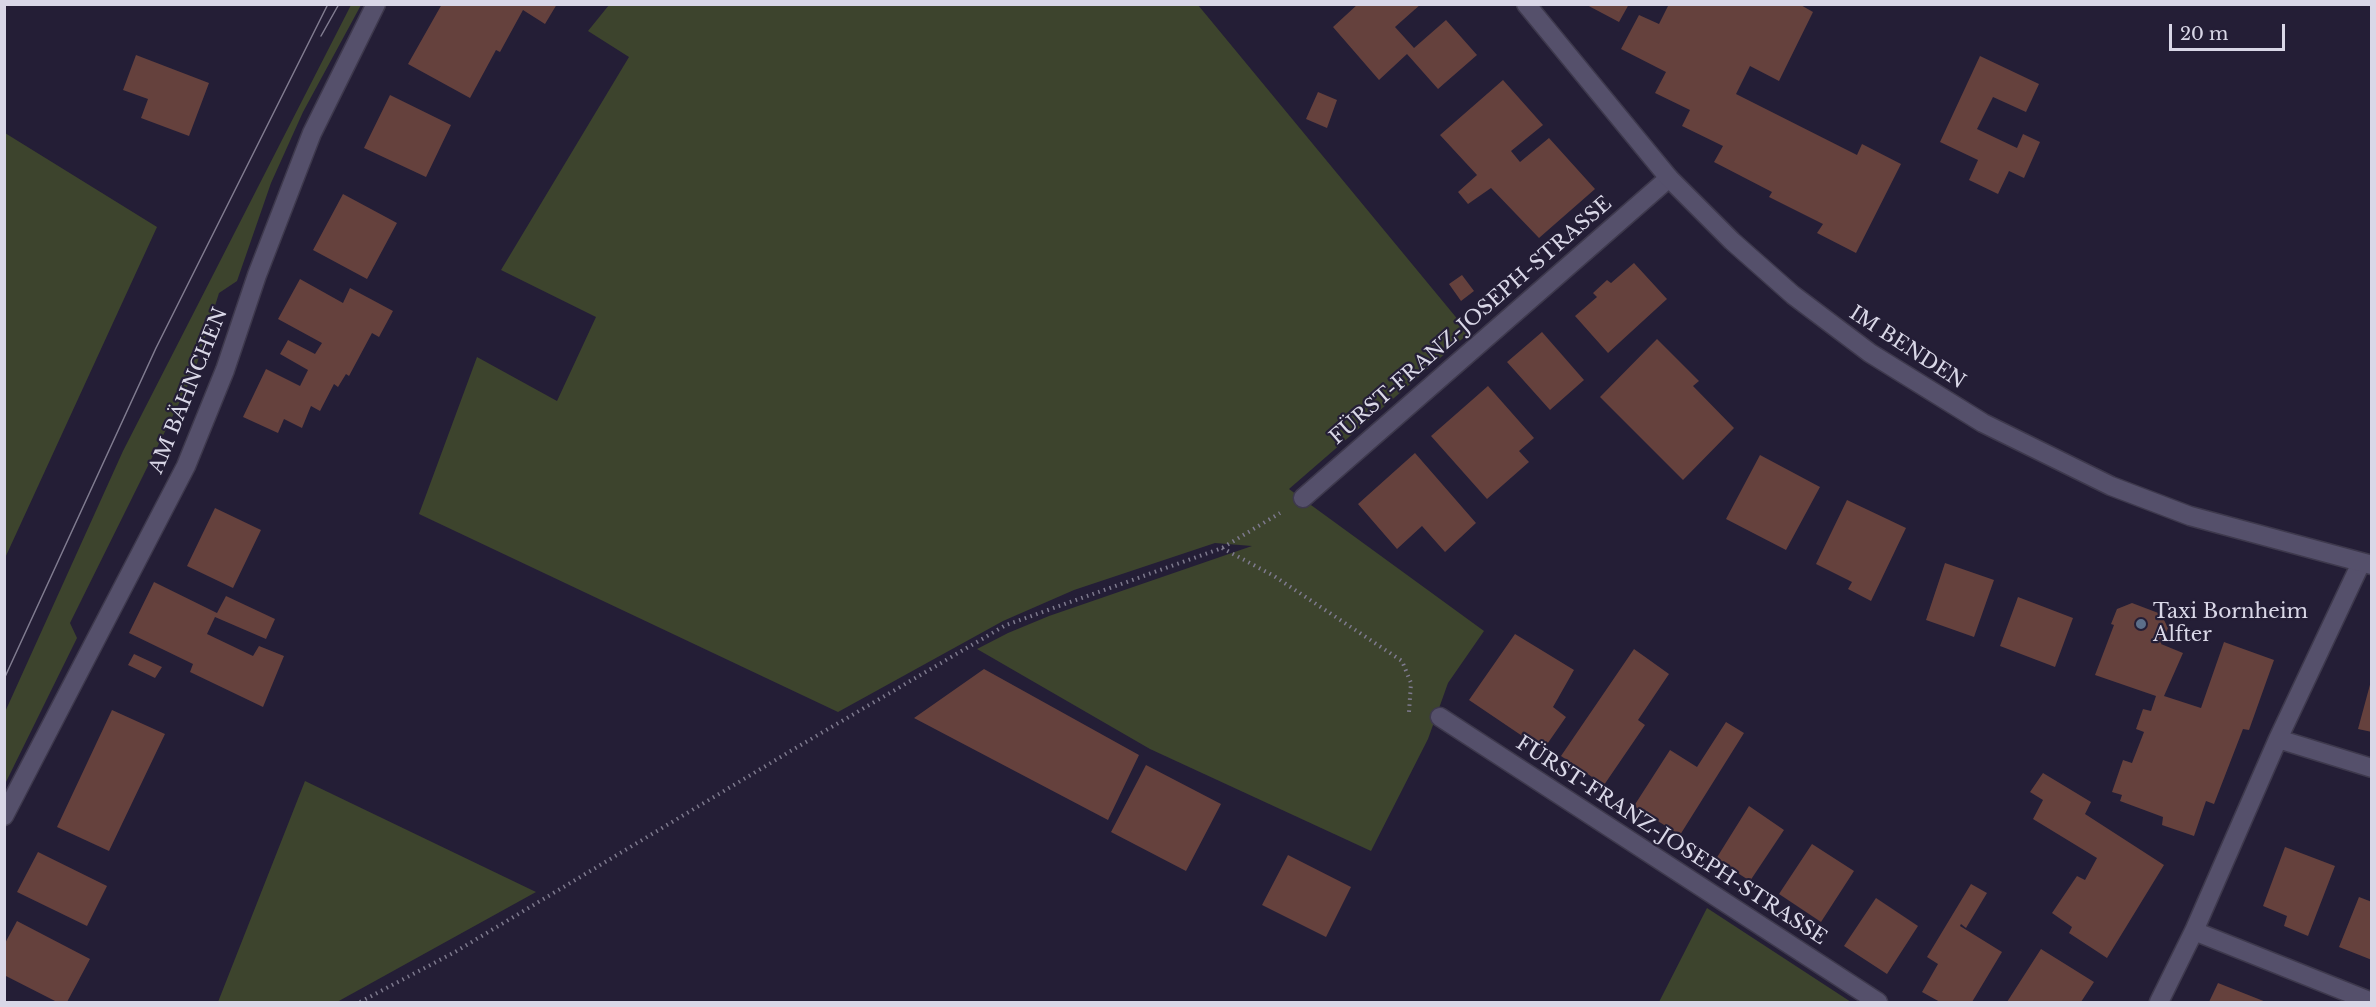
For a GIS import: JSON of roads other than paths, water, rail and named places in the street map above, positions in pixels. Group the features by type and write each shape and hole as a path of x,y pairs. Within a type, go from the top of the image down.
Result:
{"street":[{"name":"AM BÄHNCHEN","path":"4,816 186,466 225,370 257,275 312,133 376,4"},
{"name":"IM BENDEN","path":"1526,4 1669,178 1732,241 1818,315 1870,353 1983,423 2069,467 2182,513 2366,564"},
{"name":"FÜRST-FRANZ-JOSEPH-STRASSE","path":"1304,498 1669,178"},
{"path":"2159,1002 2194,931 2278,739 2366,564"},
{"name":"FÜRST-FRANZ-JOSEPH-STRASSE","path":"1440,717 1878,1002"},
{"path":"2278,739 2372,768"},
{"path":"2194,931 2372,1002"}],"tram line":[{"path":"4,679 156,348 328,4"},
{"path":"321,36 339,4"}],"place":[{"name":"Taxi Bornheim Alfter","path":"2141,624"}]}
